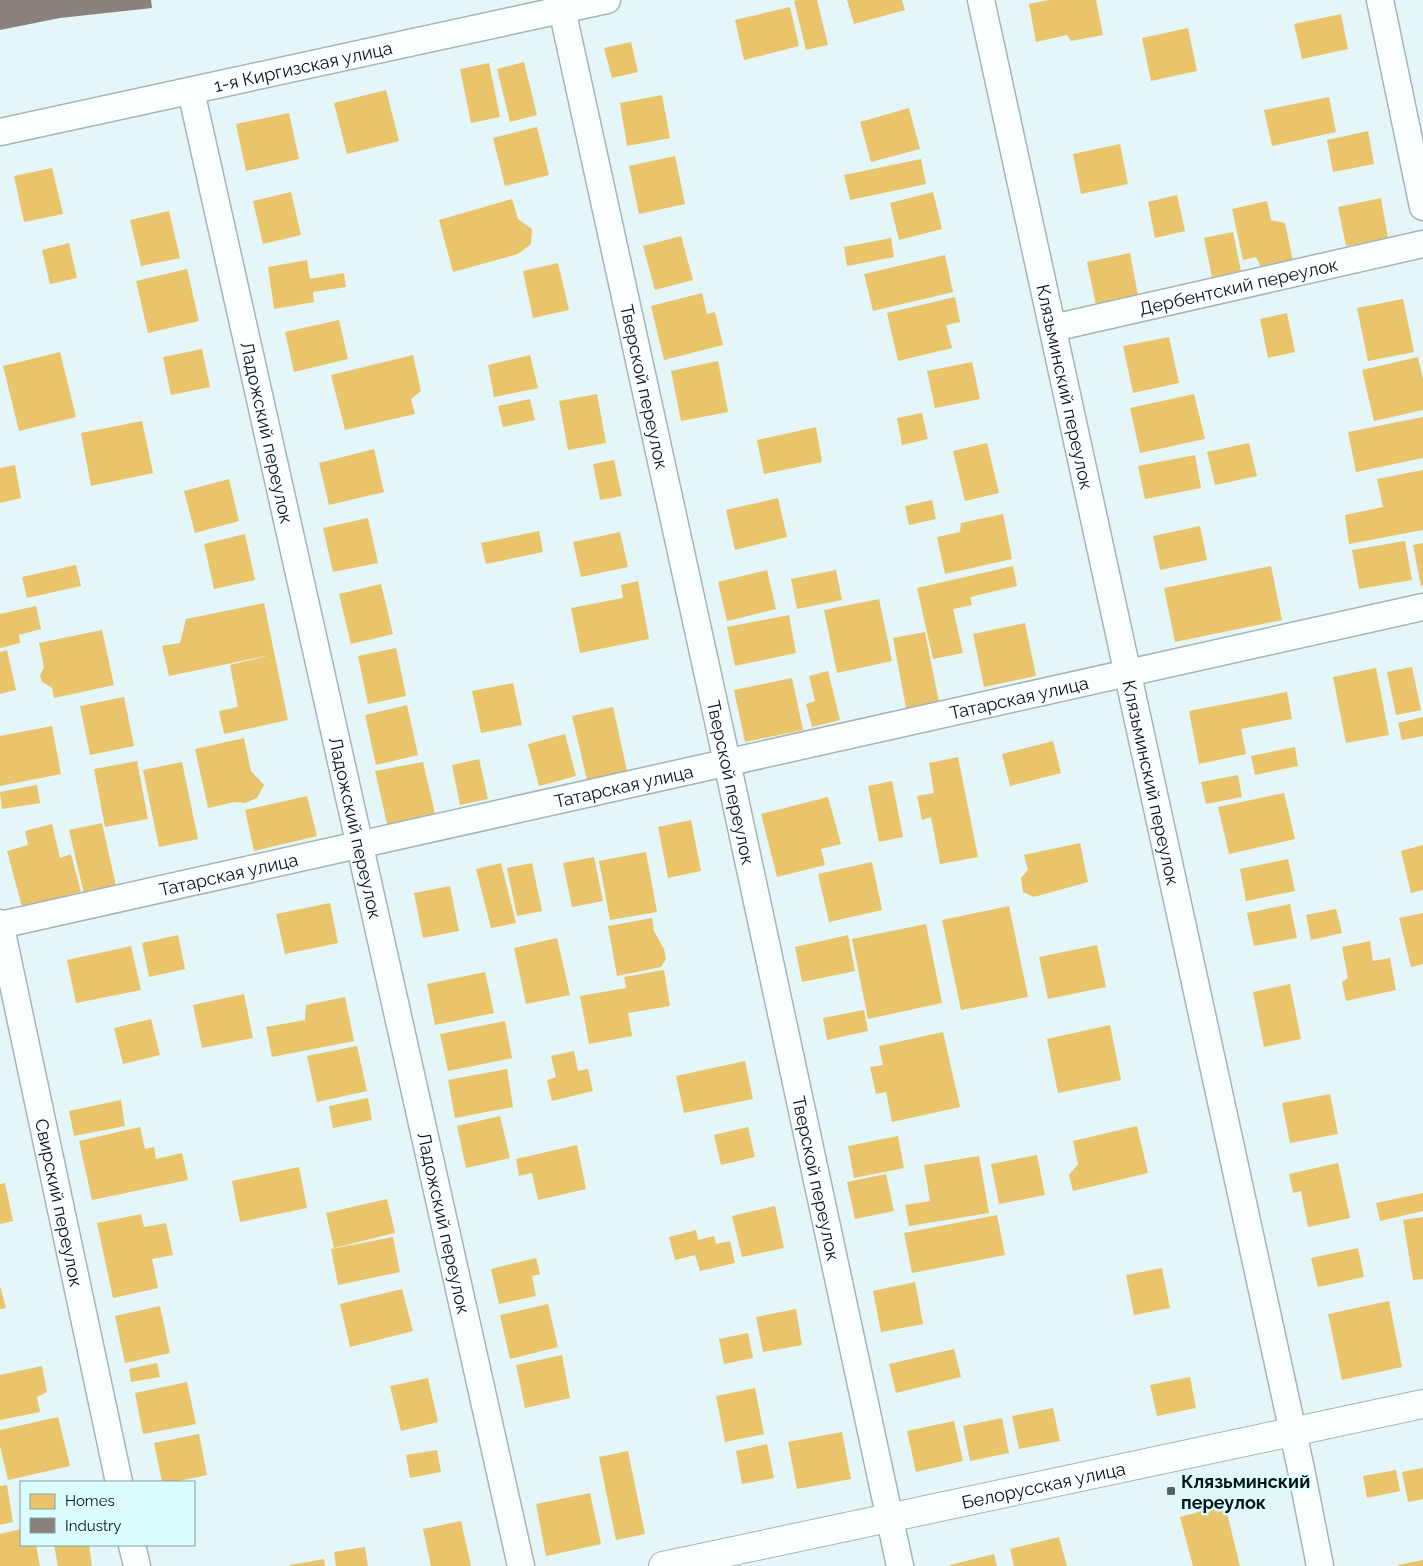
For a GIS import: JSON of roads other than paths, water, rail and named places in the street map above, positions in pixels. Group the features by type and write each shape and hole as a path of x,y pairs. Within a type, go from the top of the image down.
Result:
{"main road":[{"name":"Белорусская улица","path":"663,1566 1423,1404"}],"street":[{"name":"1-я Киргизская улица","path":"0,132 190,91 561,5 607,0"},
{"name":"Клязьминский переулок","path":"981,0 1293,1432 1320,1566"},
{"path":"1380,0 1423,208"},
{"name":"Тверской переулок","path":"561,5 727,762 900,1566"},
{"name":"Ладожский переулок","path":"190,91 521,1566"},
{"name":"Дербентский переулок","path":"1052,328 1423,244"},
{"name":"Татарская улица","path":"0,924 1423,607"},
{"name":"Свирский переулок","path":"0,924 119,1481"},
{"path":"132,1546 137,1566"}],"place":[{"name":"Клязьминский переулок","path":"1171,1491"}]}
